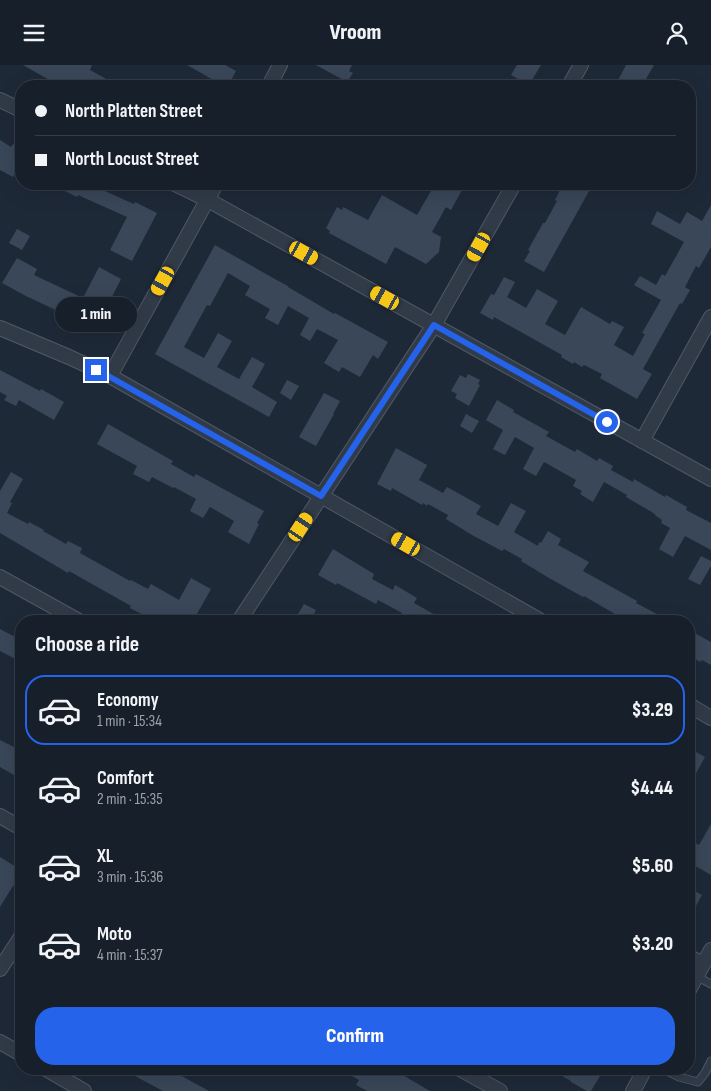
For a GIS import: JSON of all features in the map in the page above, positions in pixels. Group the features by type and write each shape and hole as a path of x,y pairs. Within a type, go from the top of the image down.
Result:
{"street":[{"path":"271,80 280,65"},
{"path":"572,80 581,65"},
{"path":"0,100 15,107"},
{"path":"187,190 208,200 711,479"},
{"path":"110,377 213,190"},
{"path":"242,615 434,325 511,190"},
{"path":"642,441 711,317"},
{"path":"0,328 110,377 530,615"},
{"path":"0,577 69,615"},
{"path":"695,709 711,718"},
{"path":"0,817 15,826"},
{"path":"0,969 15,946"},
{"path":"695,979 711,950"},
{"path":"695,964 700,970"},
{"path":"0,1042 15,1051"},
{"path":"56,1075 84,1091"},
{"path":"471,1075 500,1091"},
{"path":"633,1091 642,1075"}],"lane":[{"path":"700,970 711,984"},
{"path":"694,1091 711,1061"},
{"path":"675,1075 698,1083"}],"building":[{"path":"23,65 92,65 90,70 108,80 49,80"},
{"path":"187,65 225,65 236,71 231,80 213,80"},
{"path":"316,65 352,65 349,71 353,73 348,80 343,80"},
{"path":"517,65 541,65 532,80 520,80 511,75"},
{"path":"626,65 654,65 645,80 618,80"},
{"path":"0,140 11,147 13,144 15,145 15,174 13,177 0,170"},
{"path":"63,190 102,190 134,204 135,202 157,213 132,261 110,250 127,217 78,195 77,197"},
{"path":"429,190 462,190 451,210 446,207 432,232 441,237 439,252 426,264 395,247 386,264 329,233 330,231 326,228 337,207 342,210 343,207 368,220 382,195 417,215 431,191"},
{"path":"560,190 590,190 544,272 524,261 530,251 528,250 557,201 555,200"},
{"path":"711,205 711,247 699,268 696,266 685,287 690,290 682,304 680,303 643,369 652,374 637,399 600,378 602,374 584,365 582,367 574,362 573,364 561,357 562,355 494,317 493,320 480,313 491,294 494,295 504,277 515,282 507,297 526,308 537,289 558,301 545,324 565,335 581,307 610,324 612,321 624,327 614,345 633,356 645,334 642,333 661,300 634,285 640,276 656,285 662,274 665,276 684,242 651,224 657,211 680,224 687,212 702,221"},
{"path":"17,229 30,236 22,250 9,243"},
{"path":"215,245 334,314 388,342 378,359 373,355 360,377 342,367 339,372 324,363 338,340 317,329 310,341 300,335 309,318 288,306 278,325 265,318 270,309 245,295 250,286 228,273 210,306 207,305 184,347 204,358 218,333 232,341 217,367 239,379 252,357 265,364 252,387 277,402 269,417 155,354"},
{"path":"17,258 37,269 34,275 83,298 99,267 121,279 97,326 66,310 64,314 2,283"},
{"path":"0,370 64,402 54,420 19,400 16,406 4,400 7,396 0,392"},
{"path":"468,374 480,380 478,384 480,385 469,406 455,398 457,394 451,391 460,375 466,378"},
{"path":"287,380 299,386 291,400 280,393"},
{"path":"324,393 340,401 316,446 299,437"},
{"path":"497,400 514,410 513,412 549,432 546,436 575,452 577,449 597,461 599,458 613,466 611,470 633,482 634,479 665,497 666,495 687,507 686,510 711,523 711,550 685,536 673,557 659,549 670,528 661,523 662,520 655,514 626,497 627,495 604,482 593,502 580,494 582,491 573,486 576,480 544,462 536,476 523,469 534,448 515,437 505,455 493,449 503,430 486,420"},
{"path":"466,414 479,421 472,433 460,426"},
{"path":"108,424 173,461 171,464 194,477 196,474 264,511 249,544 228,532 234,521 210,507 203,518 190,511 196,499 152,477 149,482 133,474 137,466 97,444"},
{"path":"396,448 427,465 419,480 443,493 447,487 481,506 476,514 498,526 511,503 526,511 514,532 538,546 548,531 561,539 558,545 589,562 583,571 659,615 617,615 549,578 504,549 502,551 472,535 446,519 448,515 428,504 427,506 423,503 422,505 392,488 391,491 377,484"},
{"path":"11,472 23,479 10,502 12,503 7,513 28,524 29,522 66,544 68,541 82,548 80,553 130,581 148,589 151,584 179,600 191,578 211,589 196,615 143,615 130,608 131,606 69,571 68,573 0,533 0,491"},
{"path":"333,549 374,574 372,579 393,590 395,585 417,598 414,603 435,615 401,615 402,613 378,600 376,604 318,575"},
{"path":"701,556 711,561 711,566 700,585 688,579"},
{"path":"304,604 316,610 313,615 298,614"},
{"path":"0,629 15,637 15,659 0,651"},
{"path":"695,633 711,642 711,665 702,660 700,662 695,659"},
{"path":"0,740 14,747 15,745 15,776 0,767"},
{"path":"695,751 705,757 695,775"},
{"path":"711,824 711,875 695,866 695,843 699,845"},
{"path":"0,857 15,866 15,883 0,907"},
{"path":"695,891 702,895 695,907"},
{"path":"133,1075 180,1075 209,1091 163,1091"},
{"path":"350,1075 403,1075 430,1091 367,1091 356,1085 359,1080"},
{"path":"560,1075 600,1076 591,1091 587,1091"}],"route":[{"path":"96,370 321,496 434,325 607,422"}]}
